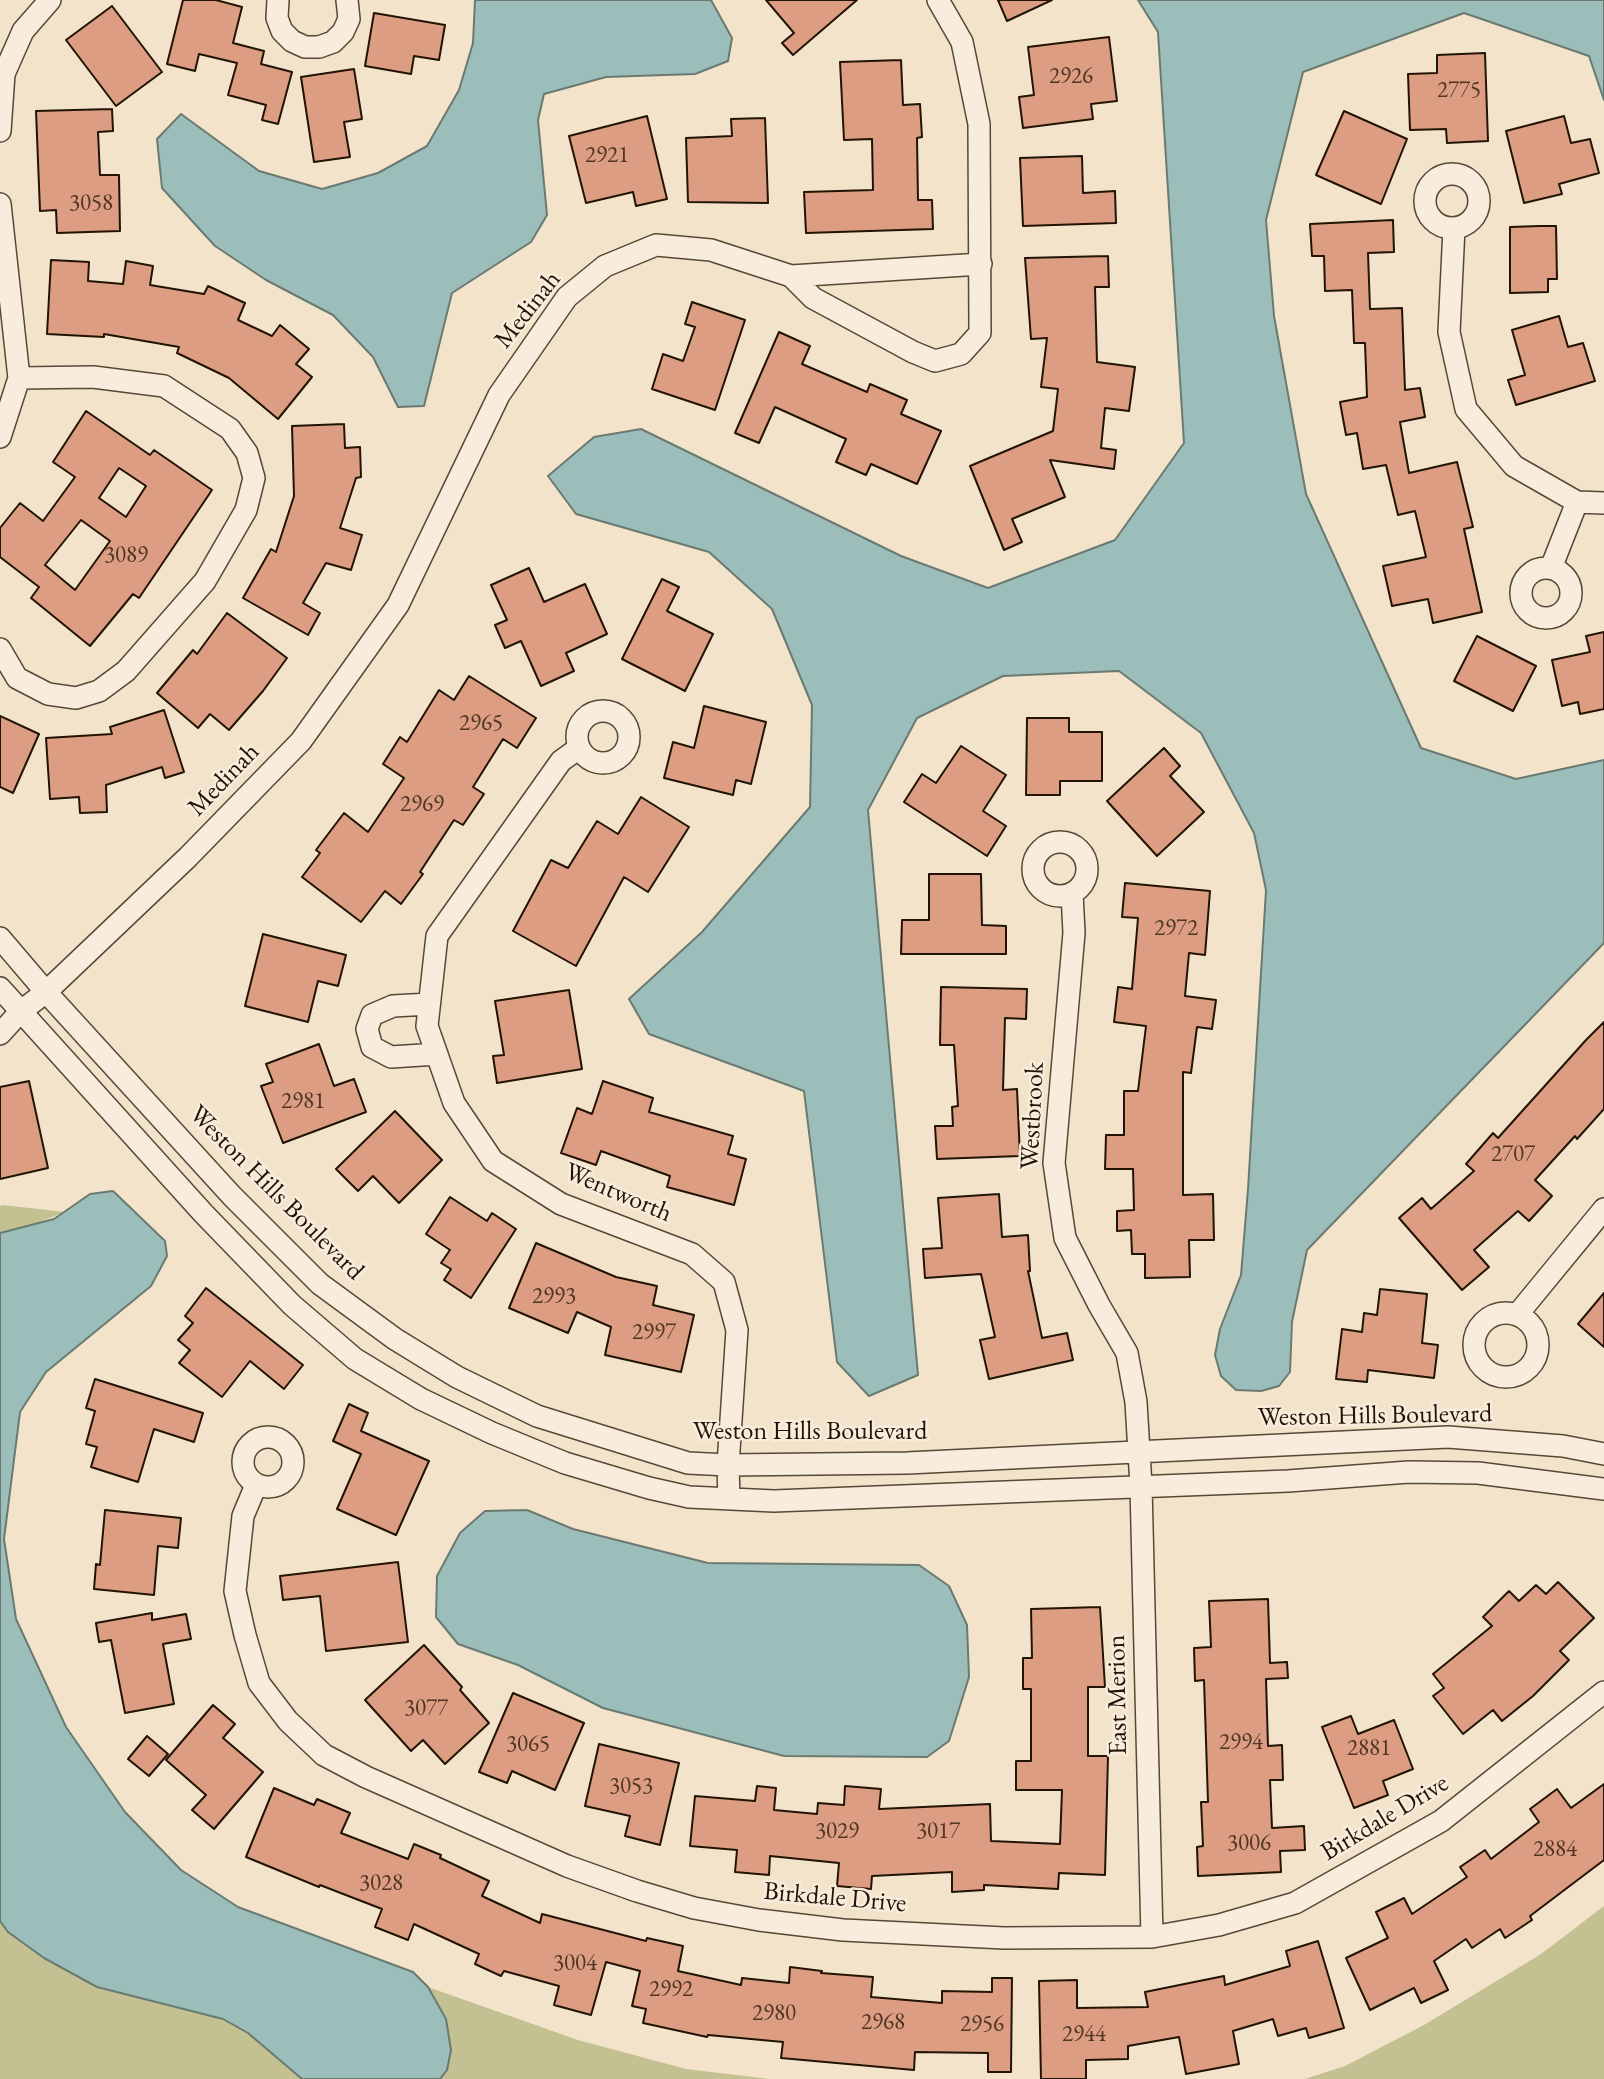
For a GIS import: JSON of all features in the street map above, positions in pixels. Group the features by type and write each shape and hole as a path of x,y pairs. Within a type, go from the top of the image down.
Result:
{"street":[{"path":"0,131 4,74 23,31 50,0"},
{"path":"278,0 277,18 282,31 292,41 305,47 320,47 333,42 343,32 349,19 347,0"},
{"name":"Medinah","path":"0,1034 20,1012 46,992 188,857 301,741 398,605 499,395 567,297 605,266 656,245 711,250 791,276 813,298 935,361 961,354 981,333 979,124 962,42 937,0"},
{"path":"0,204 19,378 0,437"},
{"path":"1454,228 1449,332 1466,409 1514,466 1577,502 1604,503"},
{"path":"791,276 981,264"},
{"path":"0,649 17,678 48,694 76,698 99,691 127,671 205,581 246,509 254,478 247,453 230,429 163,386 93,377 19,378"},
{"path":"1552,568 1577,502"},
{"name":"Wentworth","path":"579,748 561,761 437,936 427,1026 454,1103 493,1161 561,1204 692,1254 724,1282 737,1330 728,1465 729,1499"},
{"name":"Westbrook","path":"1072,893 1074,933 1055,1163 1065,1238 1127,1353 1136,1402 1140,1452"},
{"name":"Weston Hills Boulevard","path":"0,938 232,1196 320,1284 395,1339 457,1377 537,1416 688,1462 728,1465 907,1462 1448,1437 1517,1441 1604,1454"},
{"path":"0,988 212,1222 292,1305 355,1359 421,1399 492,1433 565,1463 689,1497 774,1501 1288,1481 1422,1472 1478,1473 1604,1489"},
{"path":"429,1004 393,1006 372,1015 367,1029 372,1047 391,1057 437,1054"},
{"path":"1517,1315 1604,1209"},
{"name":"East Merion","path":"1140,1452 1152,1937"},
{"name":"Birkdale Drive","path":"256,1485 243,1516 235,1591 259,1683 288,1721 324,1755 366,1777 567,1866 694,1908 759,1920 843,1930 1004,1938 1152,1937 1219,1925 1295,1903 1441,1821 1604,1692"}],"shaded area":[{"path":"0,1206 65,1212 0,1237"},
{"path":"1604,1906 1604,2079 1305,2079 1345,2066 1424,2025 1541,1954"},
{"path":"0,1921 8,1932 97,1987 223,2019 248,2033 302,2079 0,2079"},
{"path":"428,1987 578,2040 686,2069 770,2079 440,2079 447,2070 446,2019"}],"water":[{"path":"475,0 711,0 732,38 728,61 695,74 606,77 544,94 538,120 547,215 531,242 452,293 424,406 398,407 373,357 333,315 266,280 215,246 162,188 157,139 181,114 259,171 322,189 378,173 427,146 459,90 473,43"},
{"path":"1138,0 1604,0 1604,100 1589,56 1464,13 1303,72 1266,220 1274,316 1306,494 1421,748 1516,779 1604,760 1604,943 1307,1250 1292,1322 1290,1372 1279,1386 1261,1391 1236,1390 1221,1376 1215,1355 1220,1329 1241,1275 1248,1189 1266,890 1254,833 1201,733 1119,671 1003,676 917,718 868,810 918,1375 869,1396 837,1362 804,1091 649,1034 629,999 702,932 810,807 812,705 772,609 709,552 576,514 548,476 594,437 641,429 901,556 988,588 1115,540 1184,443 1158,32"},
{"path":"113,1191 165,1241 167,1256 151,1286 46,1372 20,1412 4,1539 16,1619 66,1727 125,1812 181,1870 238,1907 413,1972 428,1987 446,2019 451,2050 447,2070 440,2079 302,2079 248,2033 223,2019 97,1987 44,1958 8,1932 0,1921 0,1233 54,1219 90,1194"},
{"path":"527,1510 573,1529 708,1563 919,1565 949,1586 967,1625 969,1677 949,1741 927,1757 784,1756 603,1708 518,1665 458,1644 436,1617 437,1576 460,1533 485,1511"}],"building":[{"path":"183,0 216,0 242,7 233,43 264,51 261,64 292,72 278,124 262,120 266,105 228,95 237,63 199,54 195,71 167,64"},
{"path":"766,0 857,0 793,55 782,43 794,33"},
{"path":"998,0 1052,0 1007,21"},
{"path":"112,6 162,72 116,106 66,40"},
{"path":"374,13 445,25 439,60 414,56 411,74 365,66"},
{"path":"1109,37 1117,101 1091,104 1093,119 1023,128 1019,97 1034,95 1028,47"},
{"path":"1485,53 1488,141 1447,143 1446,129 1410,130 1408,74 1437,73 1437,55"},
{"path":"901,60 903,105 920,104 922,137 917,138 918,200 932,200 933,229 806,233 804,192 873,190 872,139 844,140 840,62"},
{"path":"354,69 362,119 344,122 350,157 314,162 301,77"},
{"path":"112,109 113,131 98,132 100,175 119,175 120,231 57,233 56,210 40,211 36,111"},
{"path":"1344,111 1407,139 1381,204 1316,175"},
{"path":"647,116 667,199 636,206 633,192 586,203 569,136"},
{"path":"1564,116 1571,143 1590,139 1599,173 1559,184 1562,194 1524,203 1506,131"},
{"path":"765,118 768,203 688,202 686,138 732,136 731,119"},
{"path":"1082,156 1083,193 1115,191 1116,223 1023,226 1020,158"},
{"path":"1393,220 1394,252 1368,253 1370,309 1402,308 1405,390 1420,388 1425,417 1400,422 1409,473 1457,462 1473,527 1464,529 1482,612 1433,623 1428,599 1392,606 1383,566 1426,557 1415,511 1398,515 1386,465 1363,469 1357,433 1346,435 1340,402 1367,397 1365,343 1354,343 1352,290 1325,291 1324,256 1312,256 1310,224"},
{"path":"1556,226 1557,279 1548,279 1548,292 1510,293 1510,227"},
{"path":"1108,256 1109,287 1095,287 1097,362 1135,367 1129,411 1105,408 1101,448 1116,450 1114,469 1050,460 1065,497 1012,519 1022,542 1004,550 970,466 1053,431 1058,389 1041,387 1047,338 1031,339 1025,258"},
{"path":"51,260 89,262 88,281 123,284 126,261 153,266 150,285 204,294 208,286 245,303 238,320 272,336 280,325 309,349 296,364 312,377 278,419 229,378 177,353 179,347 104,334 104,337 47,334"},
{"path":"692,302 745,320 715,410 652,389 663,354 683,361 695,327 685,324"},
{"path":"1559,316 1568,347 1583,343 1595,381 1516,405 1508,380 1525,375 1512,330"},
{"path":"779,332 810,346 802,364 867,392 870,384 907,400 901,414 941,431 917,484 871,464 866,475 836,462 846,439 775,407 759,443 735,433"},
{"path":"86,411 150,455 154,450 212,490 139,598 133,594 90,646 31,598 39,587 0,557 0,528 20,503 43,521 75,477 53,462","holes":["119,468 146,486 126,517 99,498","81,520 110,541 75,590 45,565"]},
{"path":"344,424 345,448 360,447 361,477 356,478 340,528 362,535 351,570 326,563 303,603 320,613 308,635 243,598 271,549 276,552 294,496 292,426"},
{"path":"529,568 544,602 585,584 607,634 566,653 574,671 541,686 521,641 505,648 495,625 507,620 491,585"},
{"path":"662,579 679,587 667,611 713,634 685,691 622,659"},
{"path":"227,613 287,658 229,730 210,714 198,728 157,693 193,650 197,654"},
{"path":"1604,632 1604,709 1580,714 1578,702 1562,706 1552,660 1590,652 1586,636"},
{"path":"1477,636 1536,666 1513,711 1454,681"},
{"path":"469,676 536,718 517,748 503,739 473,787 484,794 463,825 454,820 420,872 423,874 401,904 385,891 361,922 302,877 320,853 316,850 344,813 368,832 404,778 383,764 400,737 407,742 439,690 454,700"},
{"path":"704,706 766,722 751,784 736,780 733,795 664,778 673,742 694,748"},
{"path":"164,710 184,772 165,778 162,767 106,785 107,812 80,813 79,797 50,799 46,738 112,734 110,727"},
{"path":"0,716 39,734 13,793 0,787"},
{"path":"1027,718 1069,718 1069,732 1102,732 1102,781 1060,781 1060,795 1026,795"},
{"path":"961,746 1006,775 983,811 1006,826 987,856 904,802 922,774 936,783"},
{"path":"1164,748 1180,766 1170,776 1204,812 1157,856 1107,801"},
{"path":"641,797 689,827 648,892 624,877 576,966 513,931 551,860 568,868 597,821 618,834"},
{"path":"929,874 981,874 982,925 1006,926 1006,954 901,954 902,920 929,920"},
{"path":"1125,883 1210,891 1205,955 1189,953 1185,996 1216,1000 1212,1029 1197,1027 1191,1073 1183,1072 1183,1195 1213,1194 1214,1240 1189,1240 1190,1277 1145,1278 1145,1254 1132,1254 1131,1230 1117,1231 1117,1211 1134,1210 1133,1169 1105,1169 1106,1135 1124,1135 1124,1091 1138,1091 1146,1026 1114,1022 1118,987 1132,989 1138,918 1122,917"},
{"path":"263,934 346,955 338,986 318,981 308,1022 245,1006"},
{"path":"941,987 1027,989 1026,1019 1005,1018 1003,1090 1017,1089 1020,1156 937,1159 935,1126 953,1126 952,1107 958,1106 954,1045 940,1045"},
{"path":"569,990 582,1069 497,1083 493,1056 504,1055 495,1001"},
{"path":"1604,1022 1604,1109 1535,1180 1552,1196 1529,1221 1518,1211 1474,1250 1489,1267 1462,1290 1399,1218 1422,1198 1431,1209 1474,1171 1466,1164 1493,1133 1498,1138"},
{"path":"319,1044 334,1086 354,1079 366,1112 283,1143 261,1086 273,1082 266,1064"},
{"path":"29,1081 48,1168 0,1179 0,1087"},
{"path":"603,1081 653,1098 649,1112 733,1136 728,1154 746,1159 734,1205 667,1187 670,1176 601,1151 596,1165 561,1153 577,1108 592,1114"},
{"path":"395,1111 442,1160 399,1203 373,1176 358,1191 336,1169"},
{"path":"999,1194 1002,1237 1028,1235 1028,1271 1042,1338 1067,1333 1073,1360 989,1379 980,1340 995,1337 981,1274 925,1278 923,1249 942,1248 938,1198"},
{"path":"450,1197 487,1221 492,1213 516,1229 471,1298 444,1280 451,1269 441,1263 450,1250 426,1234"},
{"path":"536,1243 616,1277 657,1286 653,1305 694,1315 681,1372 605,1355 611,1327 577,1312 568,1333 509,1308"},
{"path":"206,1288 303,1365 284,1389 250,1361 222,1397 179,1363 190,1350 178,1340 193,1323 185,1316"},
{"path":"1380,1289 1427,1294 1422,1343 1438,1345 1434,1378 1368,1370 1367,1382 1336,1379 1342,1329 1362,1332 1364,1313 1377,1315"},
{"path":"1604,1293 1604,1347 1578,1324"},
{"path":"95,1379 203,1413 194,1442 154,1429 138,1482 91,1467 97,1447 86,1444 95,1411 86,1408"},
{"path":"349,1404 368,1413 361,1431 429,1461 396,1535 337,1509 361,1454 333,1441"},
{"path":"105,1510 181,1518 178,1548 158,1546 154,1595 94,1589 96,1564 100,1565"},
{"path":"398,1562 408,1642 326,1651 320,1596 283,1600 280,1576"},
{"path":"1558,1582 1594,1618 1560,1651 1569,1660 1533,1696 1502,1721 1493,1710 1463,1734 1433,1696 1444,1688 1433,1674 1492,1626 1483,1617 1509,1591 1519,1601 1536,1585 1546,1594"},
{"path":"1268,1599 1270,1663 1287,1662 1288,1678 1266,1679 1268,1746 1282,1745 1283,1780 1270,1780 1272,1828 1304,1826 1305,1850 1280,1851 1281,1872 1198,1876 1197,1847 1203,1846 1201,1802 1208,1802 1204,1680 1195,1681 1194,1648 1211,1647 1209,1601"},
{"path":"1100,1607 1105,1687 1088,1687 1088,1756 1108,1756 1105,1875 1059,1873 1058,1889 984,1885 984,1890 952,1892 952,1872 872,1876 871,1889 837,1886 839,1863 770,1856 769,1875 735,1872 737,1850 690,1846 695,1796 755,1801 757,1786 776,1788 774,1810 817,1814 818,1803 844,1805 845,1786 881,1789 879,1809 990,1804 991,1841 1060,1844 1062,1790 1016,1790 1016,1761 1031,1761 1031,1689 1023,1689 1023,1658 1032,1658 1031,1609"},
{"path":"152,1613 152,1620 186,1614 191,1639 163,1644 174,1704 125,1713 111,1640 99,1642 96,1623"},
{"path":"424,1645 462,1687 460,1690 489,1723 445,1764 423,1740 411,1751 365,1700"},
{"path":"513,1693 584,1723 555,1790 512,1771 507,1783 479,1772"},
{"path":"213,1705 235,1724 223,1738 263,1772 214,1829 192,1810 206,1795 166,1760"},
{"path":"1351,1716 1358,1734 1394,1720 1413,1769 1383,1781 1388,1795 1354,1808 1322,1727"},
{"path":"147,1736 168,1754 149,1776 128,1759"},
{"path":"599,1744 679,1763 660,1845 625,1836 630,1816 585,1806"},
{"path":"1604,1784 1604,1860 1530,1916 1532,1920 1505,1938 1500,1929 1472,1948 1466,1939 1434,1961 1448,1990 1421,2003 1414,1988 1370,2010 1346,1958 1388,1938 1376,1912 1404,1898 1412,1914 1467,1877 1460,1867 1485,1850 1491,1859 1539,1822 1530,1809 1557,1789 1571,1808"},
{"path":"274,1788 314,1805 317,1799 350,1813 341,1833 408,1859 414,1844 441,1855 440,1858 489,1881 482,1896 540,1923 542,1914 646,1941 647,1938 683,1946 678,1971 741,1985 742,1978 789,1983 790,1967 822,1971 821,1973 873,1977 871,1997 942,2003 942,1991 992,1992 992,1978 1012,1978 1011,2072 988,2072 988,2053 915,2052 914,2070 781,2058 783,2042 707,2037 643,2023 646,2009 632,2006 640,1971 606,1962 591,2015 554,2005 559,1986 504,1971 501,1976 475,1964 479,1954 414,1924 408,1940 375,1927 382,1909 246,1857"},
{"path":"1318,1941 1344,2028 1309,2038 1306,2028 1278,2036 1273,2019 1233,2031 1239,2064 1186,2074 1179,2037 1128,2046 1128,2059 1086,2060 1086,2079 1041,2079 1039,1981 1077,1980 1077,2008 1148,2007 1145,1992 1224,1976 1225,1985 1290,1966 1286,1951"}]}
